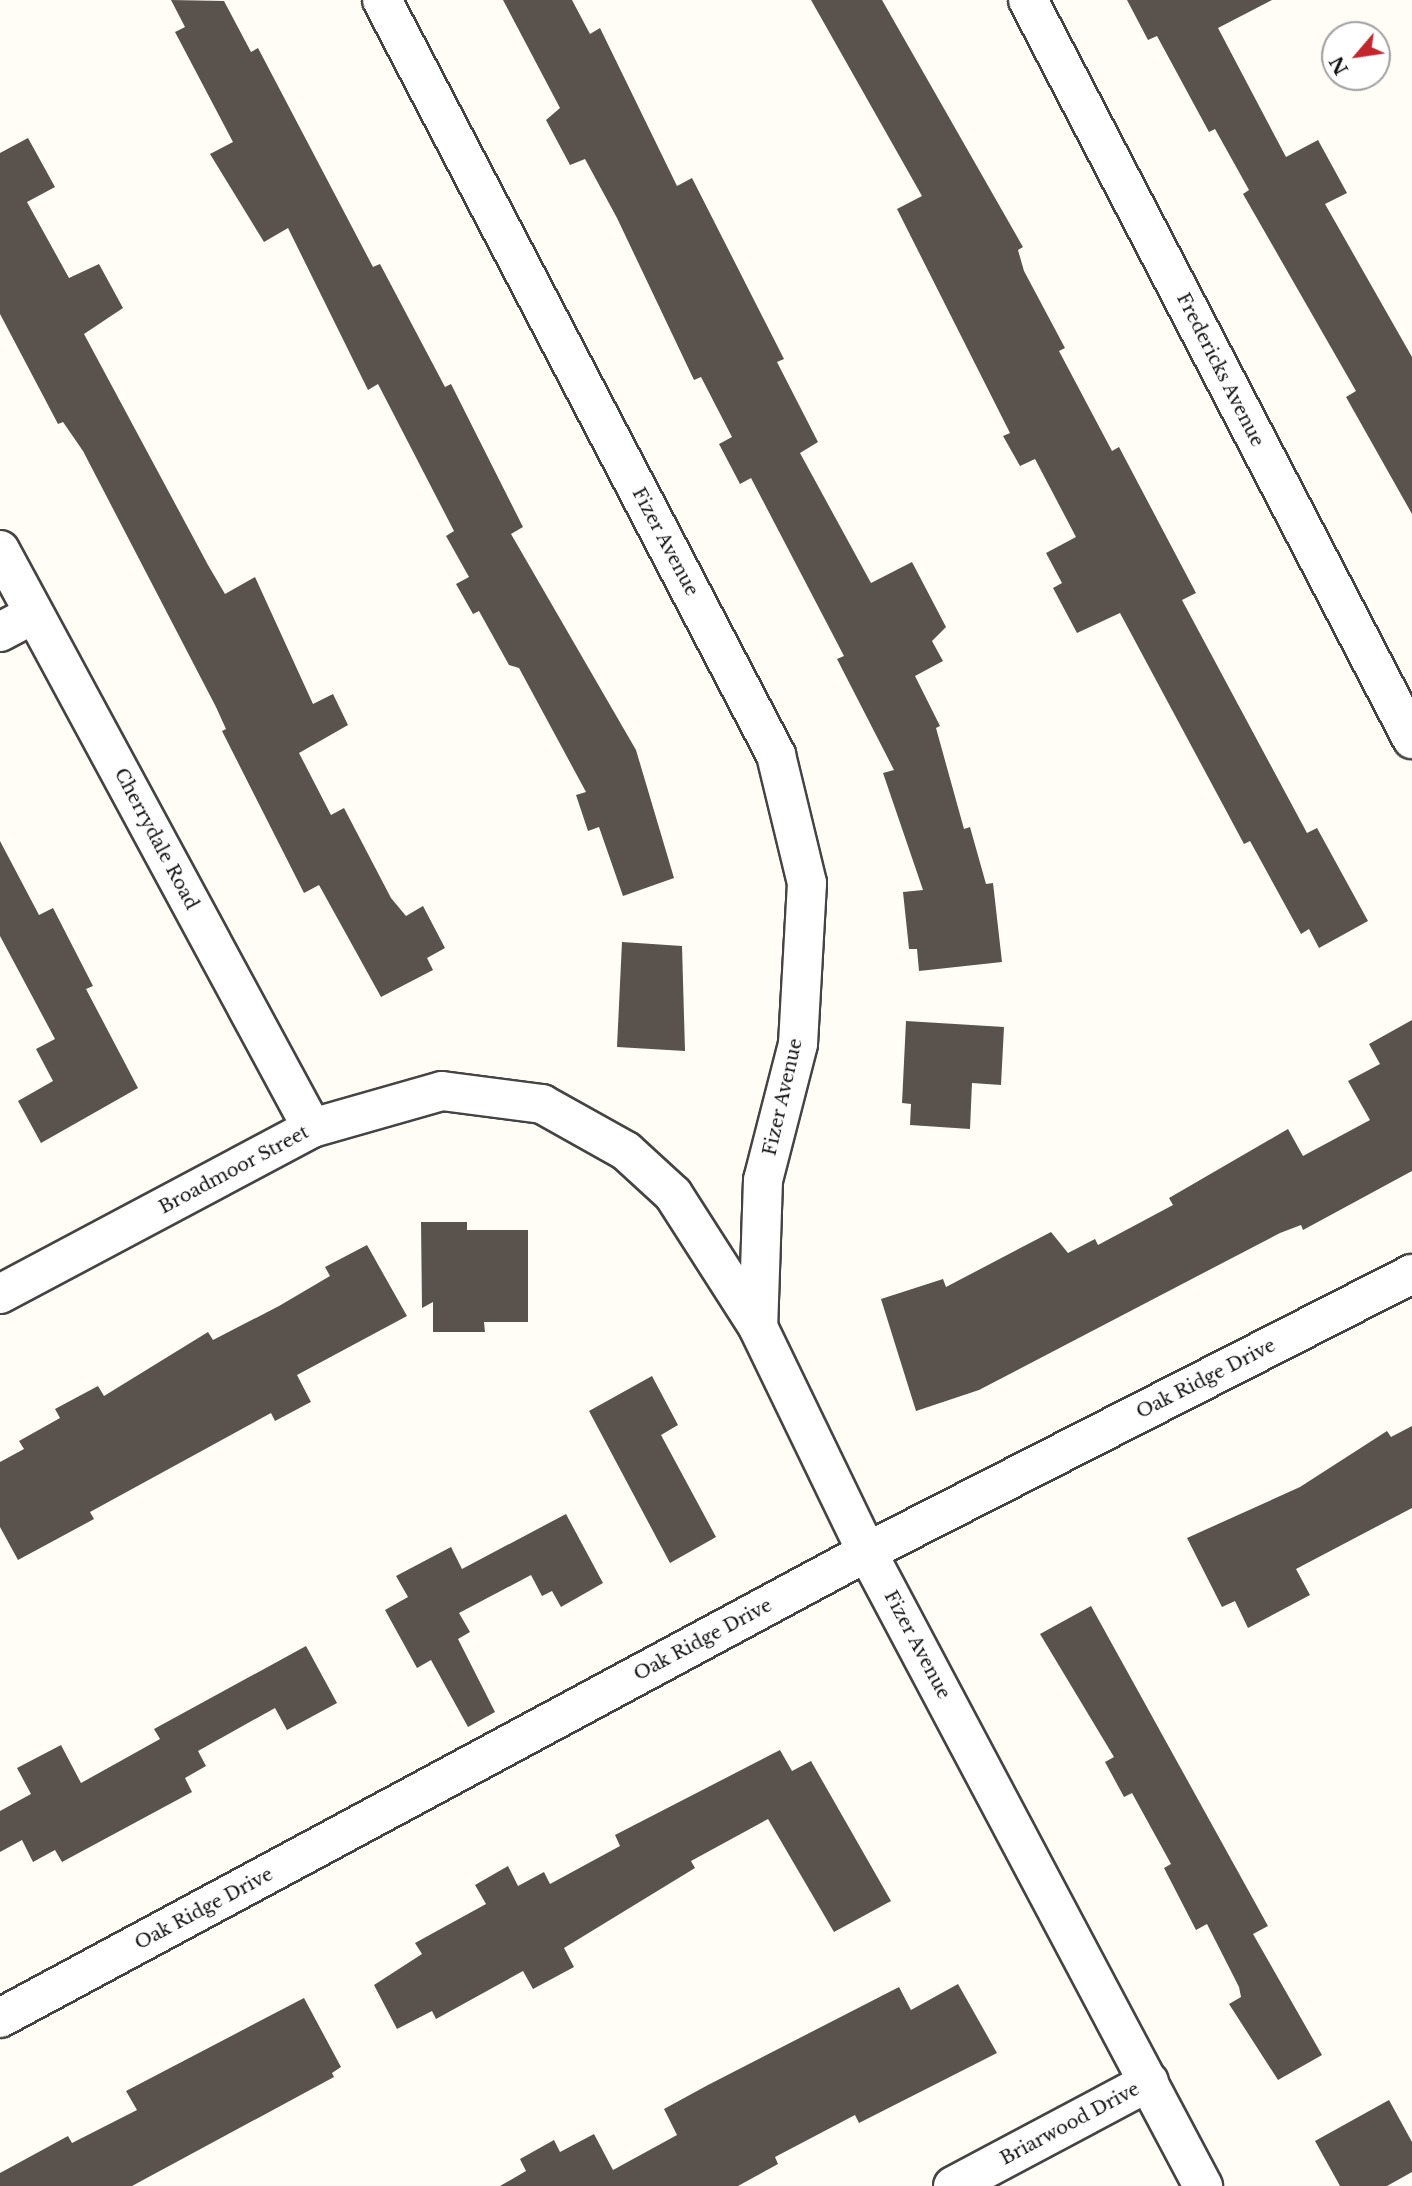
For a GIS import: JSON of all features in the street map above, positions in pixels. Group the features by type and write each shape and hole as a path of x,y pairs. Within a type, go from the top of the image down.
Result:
{"street":[{"name":"Fizer Avenue","path":"382,0 776,755 807,883 798,1044 763,1180 758,1327 867,1552 1203,2186"},
{"name":"Fredericks Avenue","path":"1028,0 1412,739"},
{"name":"Cherrydale Road","path":"0,550 312,1128"},
{"path":"0,632 34,614"},
{"name":"Broadmoor Street","path":"0,1294 312,1128 442,1091 542,1104 626,1150 673,1195 758,1327"},
{"name":"Oak Ridge Drive","path":"0,2018 867,1552 1412,1274"},
{"name":"Briarwood Drive","path":"953,2186 1149,2082"}],"building":[{"path":"171,0 224,1 251,52 258,48 373,267 380,264 445,387 451,384 523,527 511,534 636,750 674,878 623,896 599,827 588,831 576,795 586,792 519,668 509,665 479,611 473,614 456,584 469,577 446,536 454,531 378,384 368,390 288,228 264,242 210,154 233,142 175,32 185,27"},
{"path":"503,0 572,0 590,34 600,28 677,186 692,178 784,359 777,362 818,442 800,453 871,583 912,562 946,627 932,641 943,661 915,676 940,726 936,728 964,829 970,827 986,884 993,883 1002,962 919,971 917,949 909,949 903,892 923,890 883,773 894,770 837,659 844,656 751,478 740,484 719,444 732,437 701,377 694,380 617,218 585,159 570,165 546,120 560,108"},
{"path":"811,0 882,0 1023,247 1018,250 1024,271 1065,348 1059,351 1112,451 1119,447 1196,593 1182,600 1307,833 1317,828 1368,921 1319,948 1309,929 1301,934 1250,841 1244,844 1120,613 1077,633 1053,588 1062,583 1046,553 1076,537 1035,459 1020,466 1003,436 1010,433 897,209 922,196"},
{"path":"1127,0 1272,0 1218,28 1286,157 1318,140 1347,193 1325,204 1412,357 1412,514 1346,397 1356,391 1243,194 1249,190 1215,129 1209,132 1157,36 1148,40"},
{"path":"28,138 55,187 27,202 69,278 99,264 123,308 84,334 208,565 225,594 255,577 313,704 333,694 348,725 299,753 331,815 344,808 391,898 406,916 423,906 445,948 427,958 433,970 381,997 319,885 304,893 222,731 226,729 216,707 83,451 63,422 58,424 0,314 0,153"},
{"path":"0,841 39,915 53,908 93,986 86,989 138,1088 41,1143 18,1101 53,1081 36,1049 55,1039 0,936"},
{"path":"622,942 682,946 685,1051 617,1047"},
{"path":"1412,1020 1412,1171 1303,1230 1301,1225 1280,1233 979,1390 916,1411 881,1299 943,1279 946,1287 1051,1232 1068,1253 1095,1239 1098,1245 1173,1205 1169,1198 1288,1129 1303,1156 1370,1120 1348,1081 1380,1064 1369,1044"},
{"path":"906,1021 1004,1027 1001,1085 972,1083 970,1129 910,1125 911,1104 902,1103"},
{"path":"421,1222 467,1222 467,1230 528,1230 528,1322 484,1322 485,1332 433,1332 433,1302 422,1308"},
{"path":"367,1245 407,1316 297,1375 311,1402 275,1421 271,1413 90,1512 94,1519 18,1560 0,1527 0,1462 24,1449 19,1441 60,1418 55,1409 98,1386 104,1396 208,1332 213,1340 279,1306 330,1276 325,1267"},
{"path":"652,1376 678,1425 661,1435 716,1537 670,1563 589,1411"},
{"path":"1412,1426 1412,1508 1296,1569 1310,1595 1248,1628 1235,1601 1222,1607 1187,1538 1300,1487 1387,1431 1391,1437"},
{"path":"566,1514 603,1583 561,1607 552,1591 542,1596 531,1575 459,1613 470,1632 458,1639 495,1712 468,1727 431,1660 417,1668 385,1610 408,1597 396,1576 451,1547 462,1569"},
{"path":"1091,1606 1268,1926 1253,1934 1322,2055 1278,2080 1229,2004 1241,1997 1239,1987 1207,1924 1196,1930 1164,1868 1171,1864 1132,1793 1124,1797 1105,1762 1114,1757 1040,1634"},
{"path":"306,1646 337,1703 287,1730 275,1708 198,1751 206,1766 185,1778 192,1792 62,1862 55,1850 33,1862 22,1840 0,1852 0,1811 31,1794 17,1768 61,1745 81,1783 160,1739 154,1729"},
{"path":"780,1750 792,1771 811,1761 891,1901 834,1932 768,1819 691,1861 695,1868 564,1948 574,1967 533,1989 523,1971 436,2019 432,2011 397,2029 374,1985 422,1954 415,1943 486,1904 475,1885 508,1866 518,1886 544,1872 550,1884 620,1846 615,1835"},
{"path":"958,1984 997,2053 859,2123 855,2115 775,2157 778,2164 738,2186 500,2186 526,2171 520,2159 554,2140 560,2152 594,2134 613,2170 677,2135 664,2109 708,2085 899,1987 911,2010"},
{"path":"304,1998 341,2067 332,2073 334,2077 132,2186 0,2186 0,2173 68,2136 72,2143 137,2110 126,2091"},
{"path":"1389,2100 1412,2142 1412,2172 1387,2186 1340,2186 1315,2141"}]}
